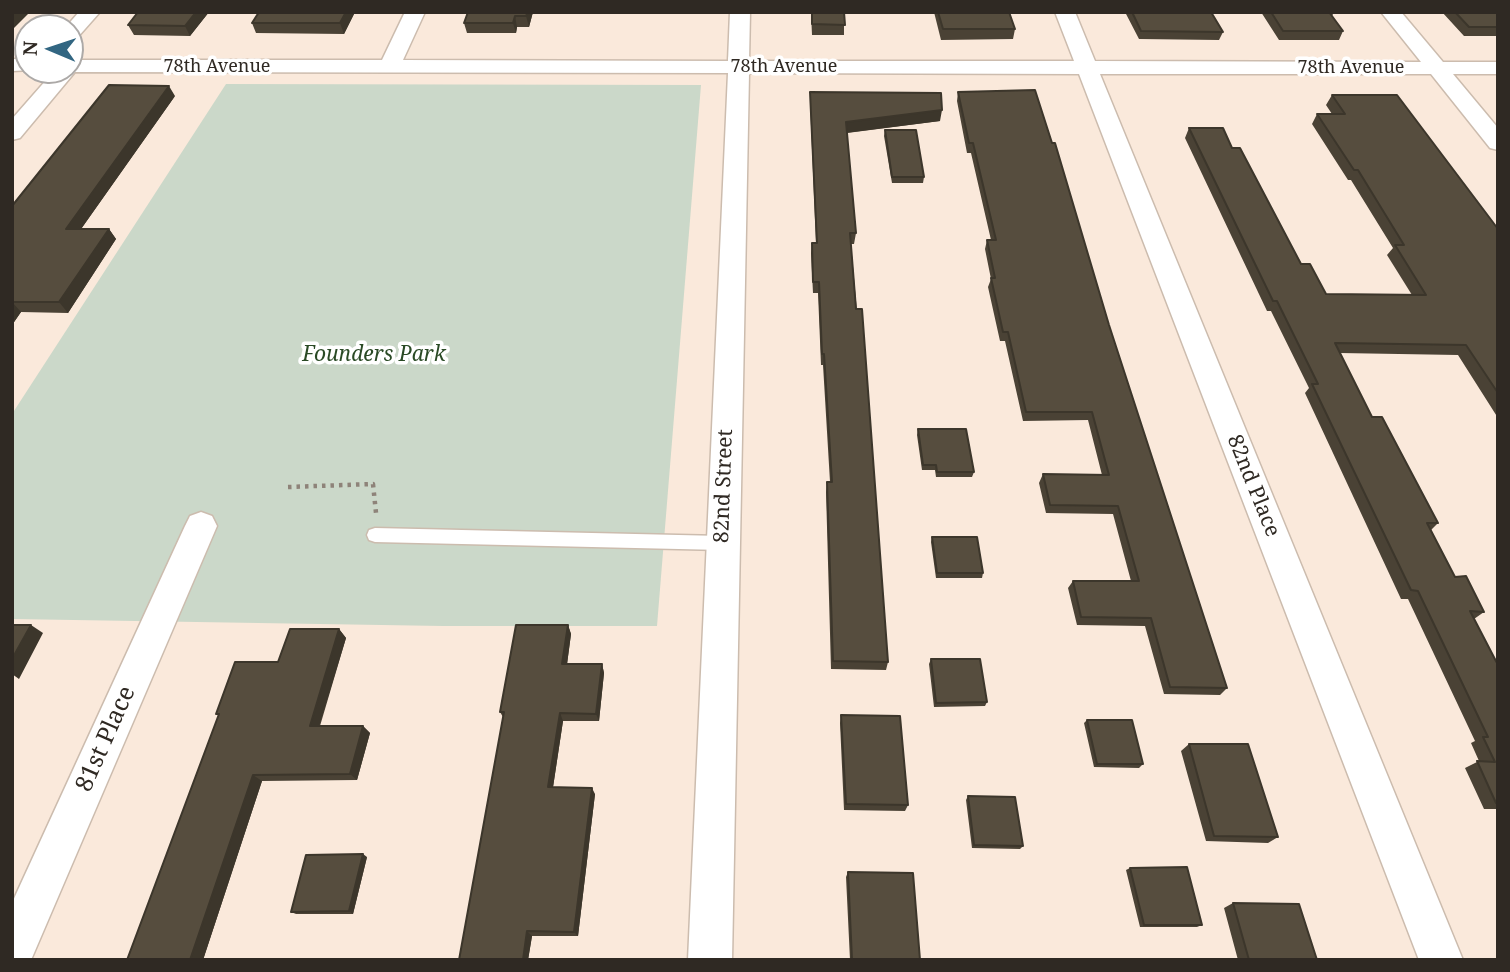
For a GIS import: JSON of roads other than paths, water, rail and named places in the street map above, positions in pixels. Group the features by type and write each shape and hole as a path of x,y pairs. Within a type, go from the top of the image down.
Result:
{"street":[{"path":"389,68 415,12"},
{"name":"82nd Street","path":"710,960 740,12"},
{"name":"82nd Place","path":"1065,12 1441,960"},
{"path":"1391,12 1498,143"},
{"name":"78th Avenue","path":"84,66 1498,68"},
{"path":"12,133 54,84"},
{"name":"81st Place","path":"12,953 201,526"}],"lane":[{"path":"375,534 722,543"}],"park label":[{"name":"Founders Park","path":"374,355"}]}
